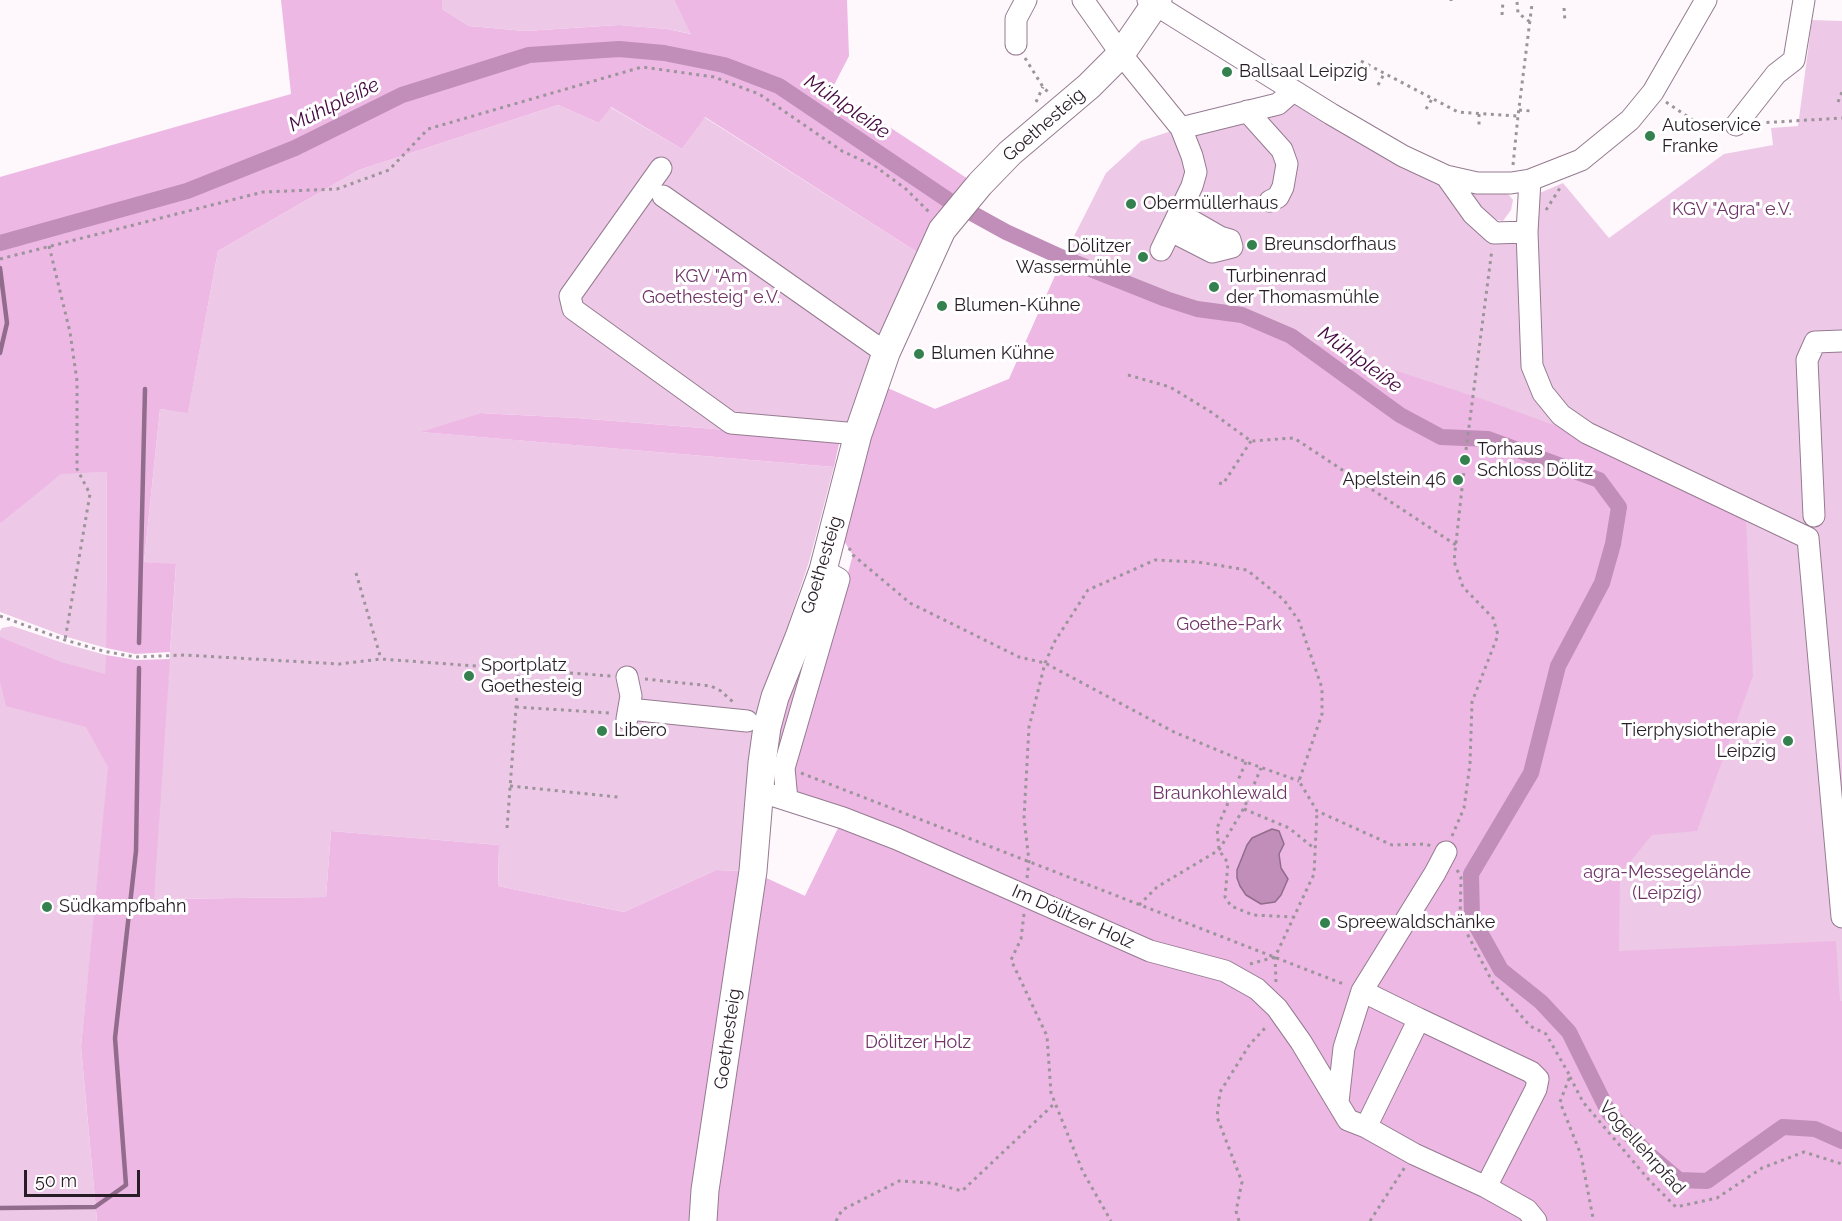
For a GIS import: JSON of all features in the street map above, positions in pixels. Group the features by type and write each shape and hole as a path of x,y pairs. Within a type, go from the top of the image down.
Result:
{"main road":[{"name":"Goethesteig","path":"703,1221 705,1190 753,871 767,727 775,697 800,637 823,570 858,434 886,353 947,223 1010,153 1089,86 1121,54 1154,1"}],"street":[{"path":"1016,44 1016,19 1026,0"},
{"path":"1083,0 1121,54 1181,128 1192,156 1196,172 1192,186 1170,231"},
{"path":"1154,1 1293,91 1403,156 1446,176 1477,183 1521,181 1581,160 1630,120 1653,92 1706,0"},
{"path":"1736,125 1776,74 1794,60 1804,0"},
{"path":"1181,128 1278,104 1293,91"},
{"path":"1247,111 1282,150 1287,164 1283,187 1278,197 1270,201"},
{"path":"661,168 570,296 573,309 731,423 858,434"},
{"path":"1446,176 1473,214 1494,233 1527,232"},
{"path":"1521,181 1527,232 1532,366 1543,393 1561,415 1587,433 1808,538 1836,771 1842,917"},
{"path":"663,196 886,353"},
{"path":"1814,516 1807,360 1815,342 1842,341"},
{"path":"787,800 784,768 839,579 823,570"},
{"path":"627,677 631,696 628,714 747,721"},
{"name":"Im Dölitzer Holz","path":"759,791 843,818 886,835 1150,951 1225,970 1257,989 1276,1008 1301,1042 1348,1120 1486,1187 1527,1210 1536,1221"},
{"path":"1338,1102 1344,1048 1362,991 1446,852"},
{"path":"1362,991 1531,1072 1538,1079 1536,1089 1486,1187"},
{"path":"1366,1127 1419,1019"}],"path":[{"path":"1502,15 1503,1"},
{"path":"1517,2 1518,13 1530,22"},
{"path":"1521,181 1518,116 1532,4"},
{"path":"1564,8 1565,22"},
{"path":"1016,44 1043,87 1062,108"},
{"path":"1361,62 1458,112 1518,116"},
{"path":"0,260 262,192 337,189 389,170 428,129 642,67 714,77 759,94 842,151 876,167 906,189 939,221 947,223"},
{"path":"1378,85 1384,74"},
{"path":"1838,102 1842,92"},
{"path":"1426,109 1432,99"},
{"path":"1519,110 1532,111"},
{"path":"1479,114 1479,125"},
{"path":"1527,232 1537,227 1562,184"},
{"path":"1466,450 1494,233"},
{"path":"49,246 70,332 77,381 77,469 90,494 66,640"},
{"path":"1128,375 1170,387 1251,441 1294,438 1456,545"},
{"path":"1219,483 1222,484 1251,441"},
{"path":"1446,852 1464,808 1470,764 1472,702 1498,635 1494,618 1463,587 1454,561 1464,471"},
{"path":"834,525 854,555 910,603 1019,657 1045,663 1174,732 1299,781 1317,811 1314,874 1275,957 1276,1008 1265,1030 1250,1044 1220,1092 1217,1117 1242,1182 1236,1211 1239,1221"},
{"path":"1111,1221 1083,1172 1055,1104 1051,1093 1047,1036 1011,960 1021,939 1029,861 1024,818 1029,727 1045,663 1055,641 1089,590 1155,560 1198,562 1247,570 1284,600 1299,621 1322,688 1322,714 1299,781"},
{"path":"356,573 381,659"},
{"path":"0,616 66,640 103,651 135,657 186,655 339,664 381,659 519,668 711,686 731,698 747,721"},
{"path":"507,828 519,668"},
{"path":"516,707 628,714"},
{"path":"1246,762 1217,828 1219,850 1228,863 1224,897 1231,906 1253,915 1293,917"},
{"path":"784,768 800,772 1362,991"},
{"path":"1139,905 1157,887 1219,850 1244,808 1261,768"},
{"path":"510,786 618,797"},
{"path":"1244,808 1289,828 1315,849"},
{"path":"1317,811 1392,845 1426,844 1446,852 1461,877 1460,920 1493,983 1530,1026 1546,1034 1570,1076 1560,1102 1581,1155 1592,1221"},
{"name":"Vogellehrpfad","path":"1570,1076 1583,1102 1649,1180 1676,1207 1717,1198 1762,1168 1804,1152 1842,1164"},
{"path":"837,1221 842,1210 899,1181 932,1183 962,1191 1055,1104"},
{"path":"1370,1221 1414,1154"}],"green space":[{"path":"281,0 442,0 442,9 469,26 525,31 619,25 667,29 691,34 674,0 847,0 849,56 832,89 968,179 948,200 920,254 705,117 682,149 611,107 599,123 558,105 359,170 218,251 188,413 160,409 144,562 176,564 170,652 135,654 106,648 107,472 61,474 0,524 0,177 291,94"},
{"path":"442,0 674,0 692,34 667,29 619,25 525,31 469,26 442,9"},
{"path":"1812,20 1842,21 1842,1221 716,1205 764,877 805,896 843,818 830,638 853,555 834,525 876,383 935,409 1009,379 1063,258 1106,173 1141,141 1293,91 1403,156 1510,234 1535,195 1563,183 1609,238 1724,154 1773,145 1771,128 1798,126"},
{"name":"Sportplatz Goethesteig","path":"558,105 599,123 610,107 682,149 704,117 920,254 840,439 577,418 480,413 421,432 834,467 809,562 765,694 744,871 716,870 624,912 498,886 499,845 331,831 326,897 153,899 176,565 144,562 160,409 188,412 218,251 359,170"},
{"path":"1500,191 1509,195 1513,200 1511,210 1503,221 1483,211 1470,193"},
{"path":"1063,258 1166,299 1197,309 1242,315 1291,336 1562,428 1746,519 1753,676 1697,831 1652,835 1620,874 1619,951 1836,941 1840,1001 1842,1001 1842,1221 716,1221 729,1104 764,877 805,896 843,818 759,791 799,637 830,638 853,555 834,525 876,383 935,409 1009,379"},
{"path":"480,413 577,418 840,439 834,467 420,432"},
{"path":"107,472 106,648 67,637 0,612 0,524 61,473"},
{"name":"Südkampfbahn","path":"12,626 106,655 109,767 81,1047 97,1221 0,1221 0,631 2,628"},
{"path":"0,637 61,662 105,674 106,655 136,660 170,659 154,899 326,897 331,831 499,845 498,886 624,912 716,870 744,871 691,1221 97,1221 81,1047 108,767 86,727 6,706 0,682"}],"shaded area":[{"path":"1272,829 1279,831 1284,844 1279,854 1281,868 1288,879 1275,902 1261,904 1246,895 1237,878 1237,870 1252,838"}],"waterway":[{"name":"Mühlpleiße","path":"0,243 187,191 295,148 402,95 529,55 619,49 664,53 724,65 779,86 948,200 1006,232 1063,258 1166,299 1197,309 1242,315 1291,336 1400,415 1441,437 1488,439 1599,480 1619,507 1613,544 1602,583 1558,666 1531,773 1471,874 1472,918 1501,970 1541,1002 1569,1032 1609,1113 1646,1152 1679,1180 1707,1181 1783,1127 1815,1129 1842,1141"},
{"path":"0,268 7,323 0,353"},
{"path":"139,643 145,389"},
{"path":"0,1208 95,1207 126,1185 115,1038 136,851 139,668"}],"place":[{"name":"Ballsaal Leipzig","path":"1227,72"},
{"name":"Autoservice Franke","path":"1650,136"},
{"name":"Obermüllerhaus","path":"1131,204"},
{"name":"Breunsdorfhaus","path":"1252,245"},
{"name":"Dölitzer Wassermühle","path":"1143,257"},
{"name":"Turbinenrad der Thomasmühle","path":"1214,287"},
{"name":"Blumen-Kühne","path":"942,306"},
{"name":"Blumen Kühne","path":"919,354"},
{"name":"Torhaus Schloss Dölitz","path":"1465,460"},
{"name":"Apelstein 46","path":"1458,480"},
{"name":"Sportplatz Goethesteig","path":"469,676"},
{"name":"Libero","path":"602,731"},
{"name":"Tierphysiotherapie Leipzig","path":"1788,741"},
{"name":"Südkampfbahn","path":"47,907"},
{"name":"Spreewaldschänke","path":"1325,923"}],"park label":[{"name":"KGV \"Agra\" e.V.","path":"1732,210"},
{"name":"KGV \"Am Goethesteig\" e.V.","path":"711,287"},
{"name":"Goethe-Park","path":"1229,625"},
{"name":"Braunkohlewald","path":"1220,794"},
{"name":"agra-Messegelände (Leipzig)","path":"1667,883"},
{"name":"Dölitzer Holz","path":"918,1043"}]}
